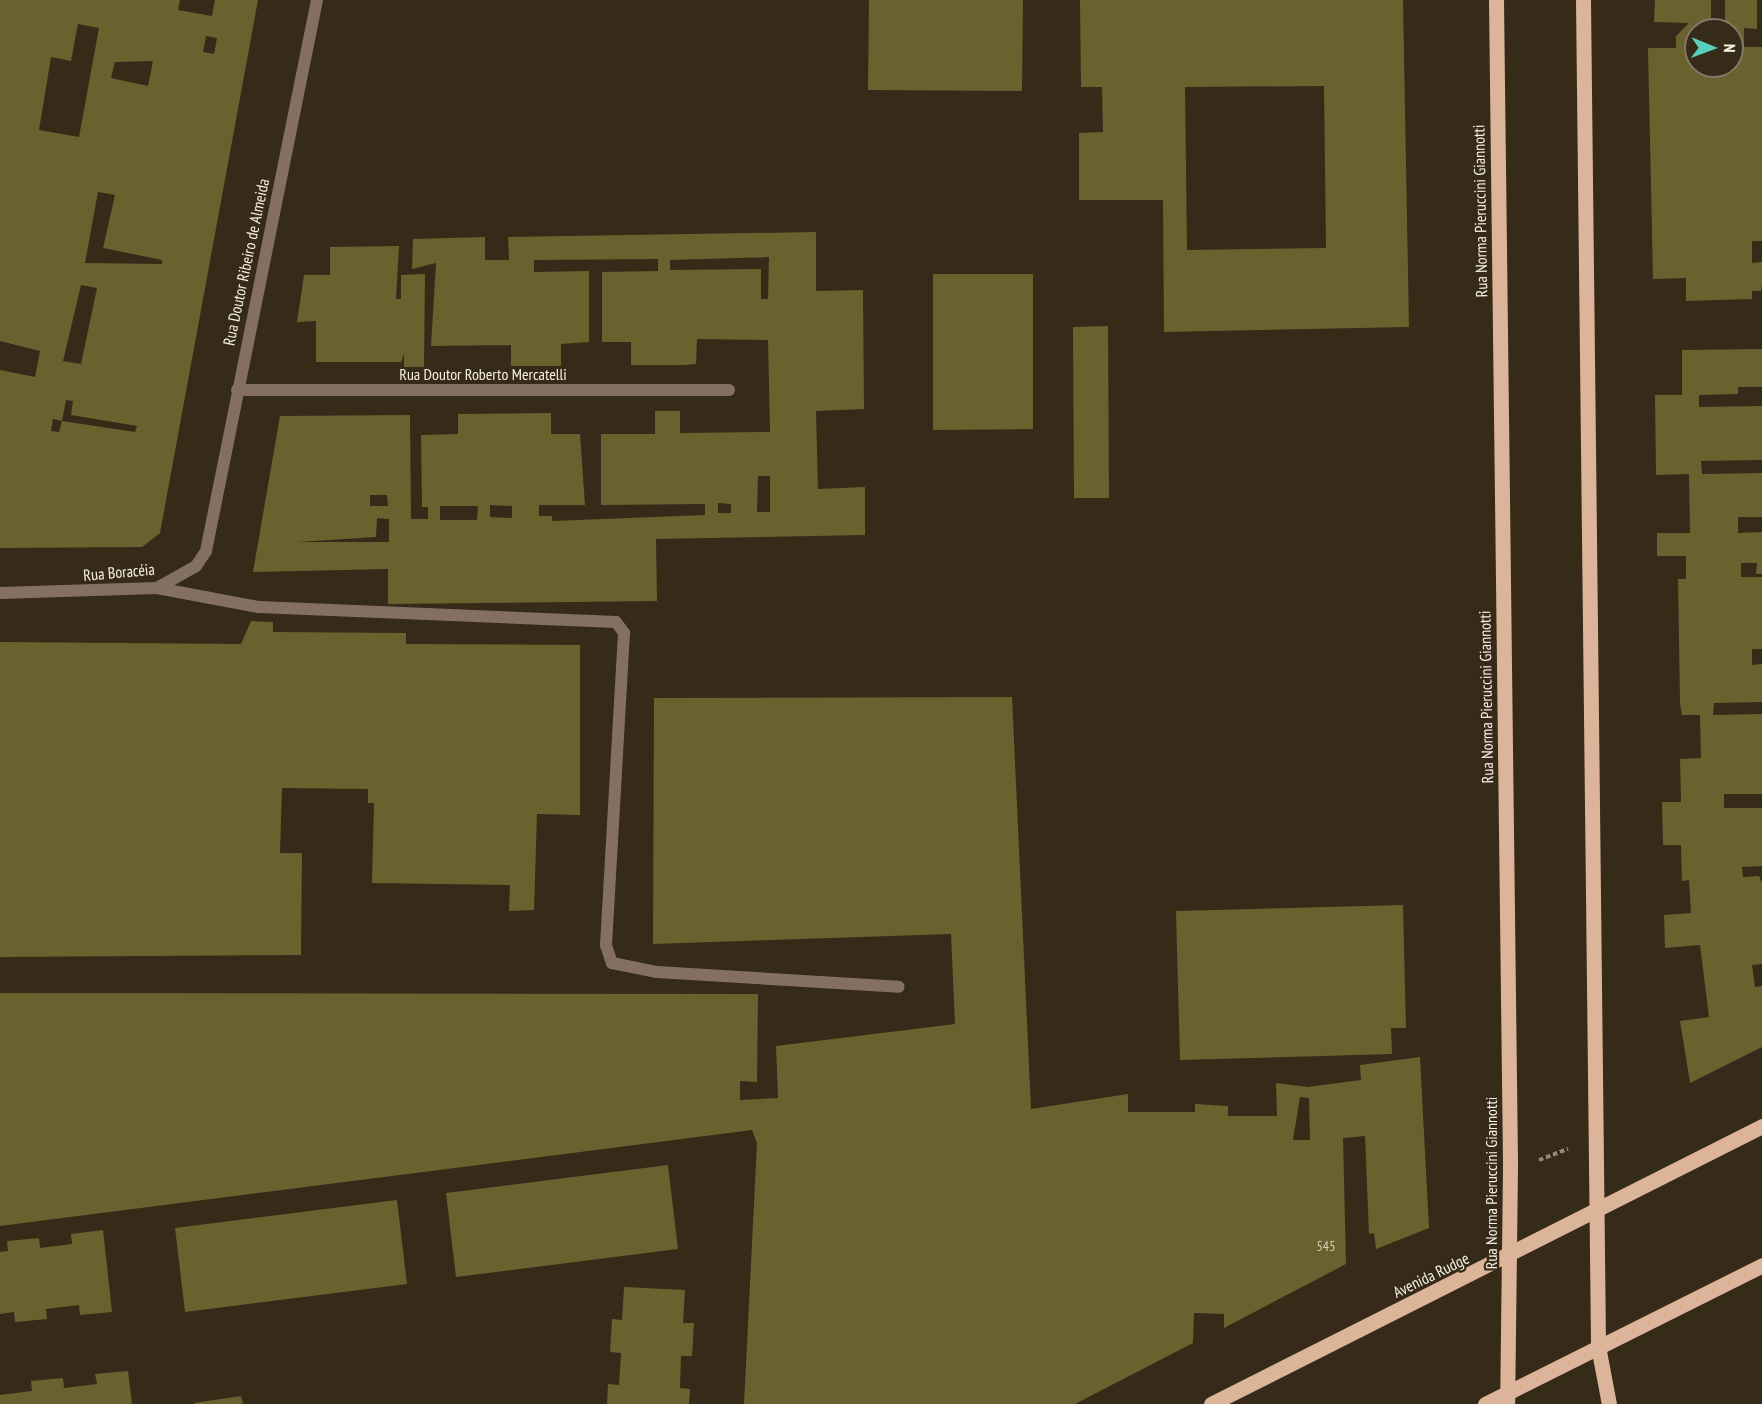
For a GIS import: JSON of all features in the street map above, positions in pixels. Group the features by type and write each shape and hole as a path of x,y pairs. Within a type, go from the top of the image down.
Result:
{"main road":[{"name":"Rua Norma Pieruccini Giannotti","path":"1496,0 1510,1256 1505,1399"},
{"path":"1582,0 1598,1346 1609,1404"},
{"name":"Avenida Rudge","path":"1210,1404 1510,1256 1762,1126"},
{"path":"1485,1404 1505,1399 1598,1346 1762,1265"}],"street":[{"name":"Rua Doutor Ribeiro de Almeida","path":"212,531 237,390 317,0"},
{"name":"Rua Doutor Roberto Mercatelli","path":"237,390 729,390"},
{"name":"Rua Boracéia","path":"0,592 158,588 196,566 212,531"},
{"path":"158,588 259,607 616,622 624,633 606,945 612,963 657,972 899,987"}],"path":[{"path":"1509,1168 1552,1156 1596,1135"}],"building":[{"path":"0,0 180,0 178,10 212,16 215,0 258,0 160,533 142,547 0,548 0,370 35,377 40,351 0,341","holes":["78,24 99,28 79,137 39,130 51,57 71,61","206,36 217,38 214,54 203,52","153,61 148,86 111,78 115,62","98,192 115,195 103,248 162,260 162,264 85,263","81,285 97,288 81,364 63,361","66,400 73,401 71,415 137,426 135,432 62,421","53,419 62,421 59,432 51,431"]},
{"path":"869,0 1023,0 1022,91 868,90"},
{"path":"1080,0 1403,0 1409,327 1164,332 1163,200 1079,200 1079,133 1103,132 1102,87 1081,87","holes":["1324,86 1326,248 1187,250 1185,87"]},
{"path":"1655,0 1711,0 1711,18 1684,18 1684,23 1654,22"},
{"path":"1725,0 1757,0 1757,29 1744,28 1744,18 1725,18"},
{"path":"1684,28 1684,78 1744,78 1744,47 1762,47 1762,241 1752,241 1752,263 1762,262 1762,284 1761,291 1752,291 1752,299 1686,301 1686,278 1653,279 1648,48 1676,48 1676,36"},
{"path":"816,232 816,291 863,290 864,409 816,411 818,489 865,487 865,535 656,539 657,601 388,604 388,569 253,572 280,416 410,415 411,519 428,519 428,507 422,507 421,435 458,434 458,414 551,413 551,434 580,434 585,505 539,505 539,516 552,516 552,521 705,515 705,504 601,505 601,434 655,434 655,411 680,411 680,433 770,432 768,340 697,339 696,364 684,365 631,365 631,342 602,342 602,272 658,271 658,259 534,260 534,272 589,271 589,342 561,344 561,366 511,366 511,345 431,346 436,263 412,269 413,239 485,237 485,260 509,260 508,237","holes":["769,257 768,299 761,299 761,269 670,270 670,260","758,476 770,476 770,512 757,512","370,495 387,495 388,506 370,506","718,503 731,504 731,513 718,513","490,505 512,506 512,518 490,517","440,506 478,506 477,520 440,520","377,518 389,519 389,542 297,542 376,537"]},
{"path":"399,246 396,299 401,299 401,275 425,274 424,367 404,367 404,354 401,362 316,362 316,321 297,322 304,275 330,275 330,247"},
{"path":"933,274 1033,274 1033,429 933,430"},
{"path":"1108,326 1109,498 1074,498 1073,327"},
{"path":"1762,349 1762,387 1738,387 1738,394 1699,395 1699,407 1762,406 1762,460 1701,461 1702,474 1762,473 1762,517 1738,517 1738,533 1762,532 1762,574 1756,574 1757,563 1741,563 1741,577 1762,577 1762,649 1752,649 1752,665 1762,664 1762,702 1714,703 1713,715 1762,714 1762,794 1724,794 1724,808 1762,808 1762,866 1742,867 1743,877 1759,876 1762,883 1762,964 1752,965 1755,987 1762,986 1762,1047 1690,1083 1680,1021 1709,1017 1700,945 1665,948 1664,915 1691,913 1689,880 1682,881 1681,845 1663,845 1662,802 1681,802 1680,759 1701,758 1700,715 1682,715 1680,703 1678,579 1686,579 1686,556 1657,556 1657,533 1690,533 1689,474 1656,475 1655,395 1682,395 1682,350"},
{"path":"251,621 273,622 273,632 406,633 406,644 580,645 580,815 537,814 534,910 509,911 510,885 372,883 374,803 368,803 368,789 282,788 280,853 302,853 301,955 0,957 0,642 241,644"},
{"path":"1012,697 1031,1109 1128,1094 1128,1112 1195,1112 1195,1104 1228,1106 1228,1116 1277,1116 1276,1083 1308,1087 1361,1080 1360,1065 1420,1057 1429,1228 1376,1249 1374,1233 1369,1234 1365,1136 1343,1138 1346,1264 1224,1328 1224,1314 1194,1313 1193,1343 1075,1404 744,1404 757,1143 752,1130 0,1226 0,993 758,994 757,1082 740,1081 740,1100 778,1098 776,1046 955,1024 951,934 653,944 654,698","holes":["1300,1097 1309,1098 1310,1140 1293,1140"]},
{"path":"1403,905 1406,1028 1391,1028 1392,1054 1180,1060 1176,911"},
{"path":"668,1165 678,1249 456,1277 446,1193"},
{"path":"397,1200 407,1284 185,1312 175,1228"},
{"path":"103,1230 112,1312 80,1315 79,1305 46,1309 47,1319 15,1322 14,1312 0,1314 0,1252 8,1251 7,1241 39,1238 40,1248 72,1244 71,1234"},
{"path":"624,1287 685,1290 683,1323 694,1323 692,1356 681,1356 680,1388 690,1389 689,1404 607,1404 608,1384 619,1385 621,1353 610,1352 612,1319 622,1320"},
{"path":"128,1371 132,1404 0,1404 0,1395 32,1391 31,1381 63,1378 64,1388 97,1384 95,1374"},
{"path":"241,1396 243,1404 194,1404 194,1403"}]}
